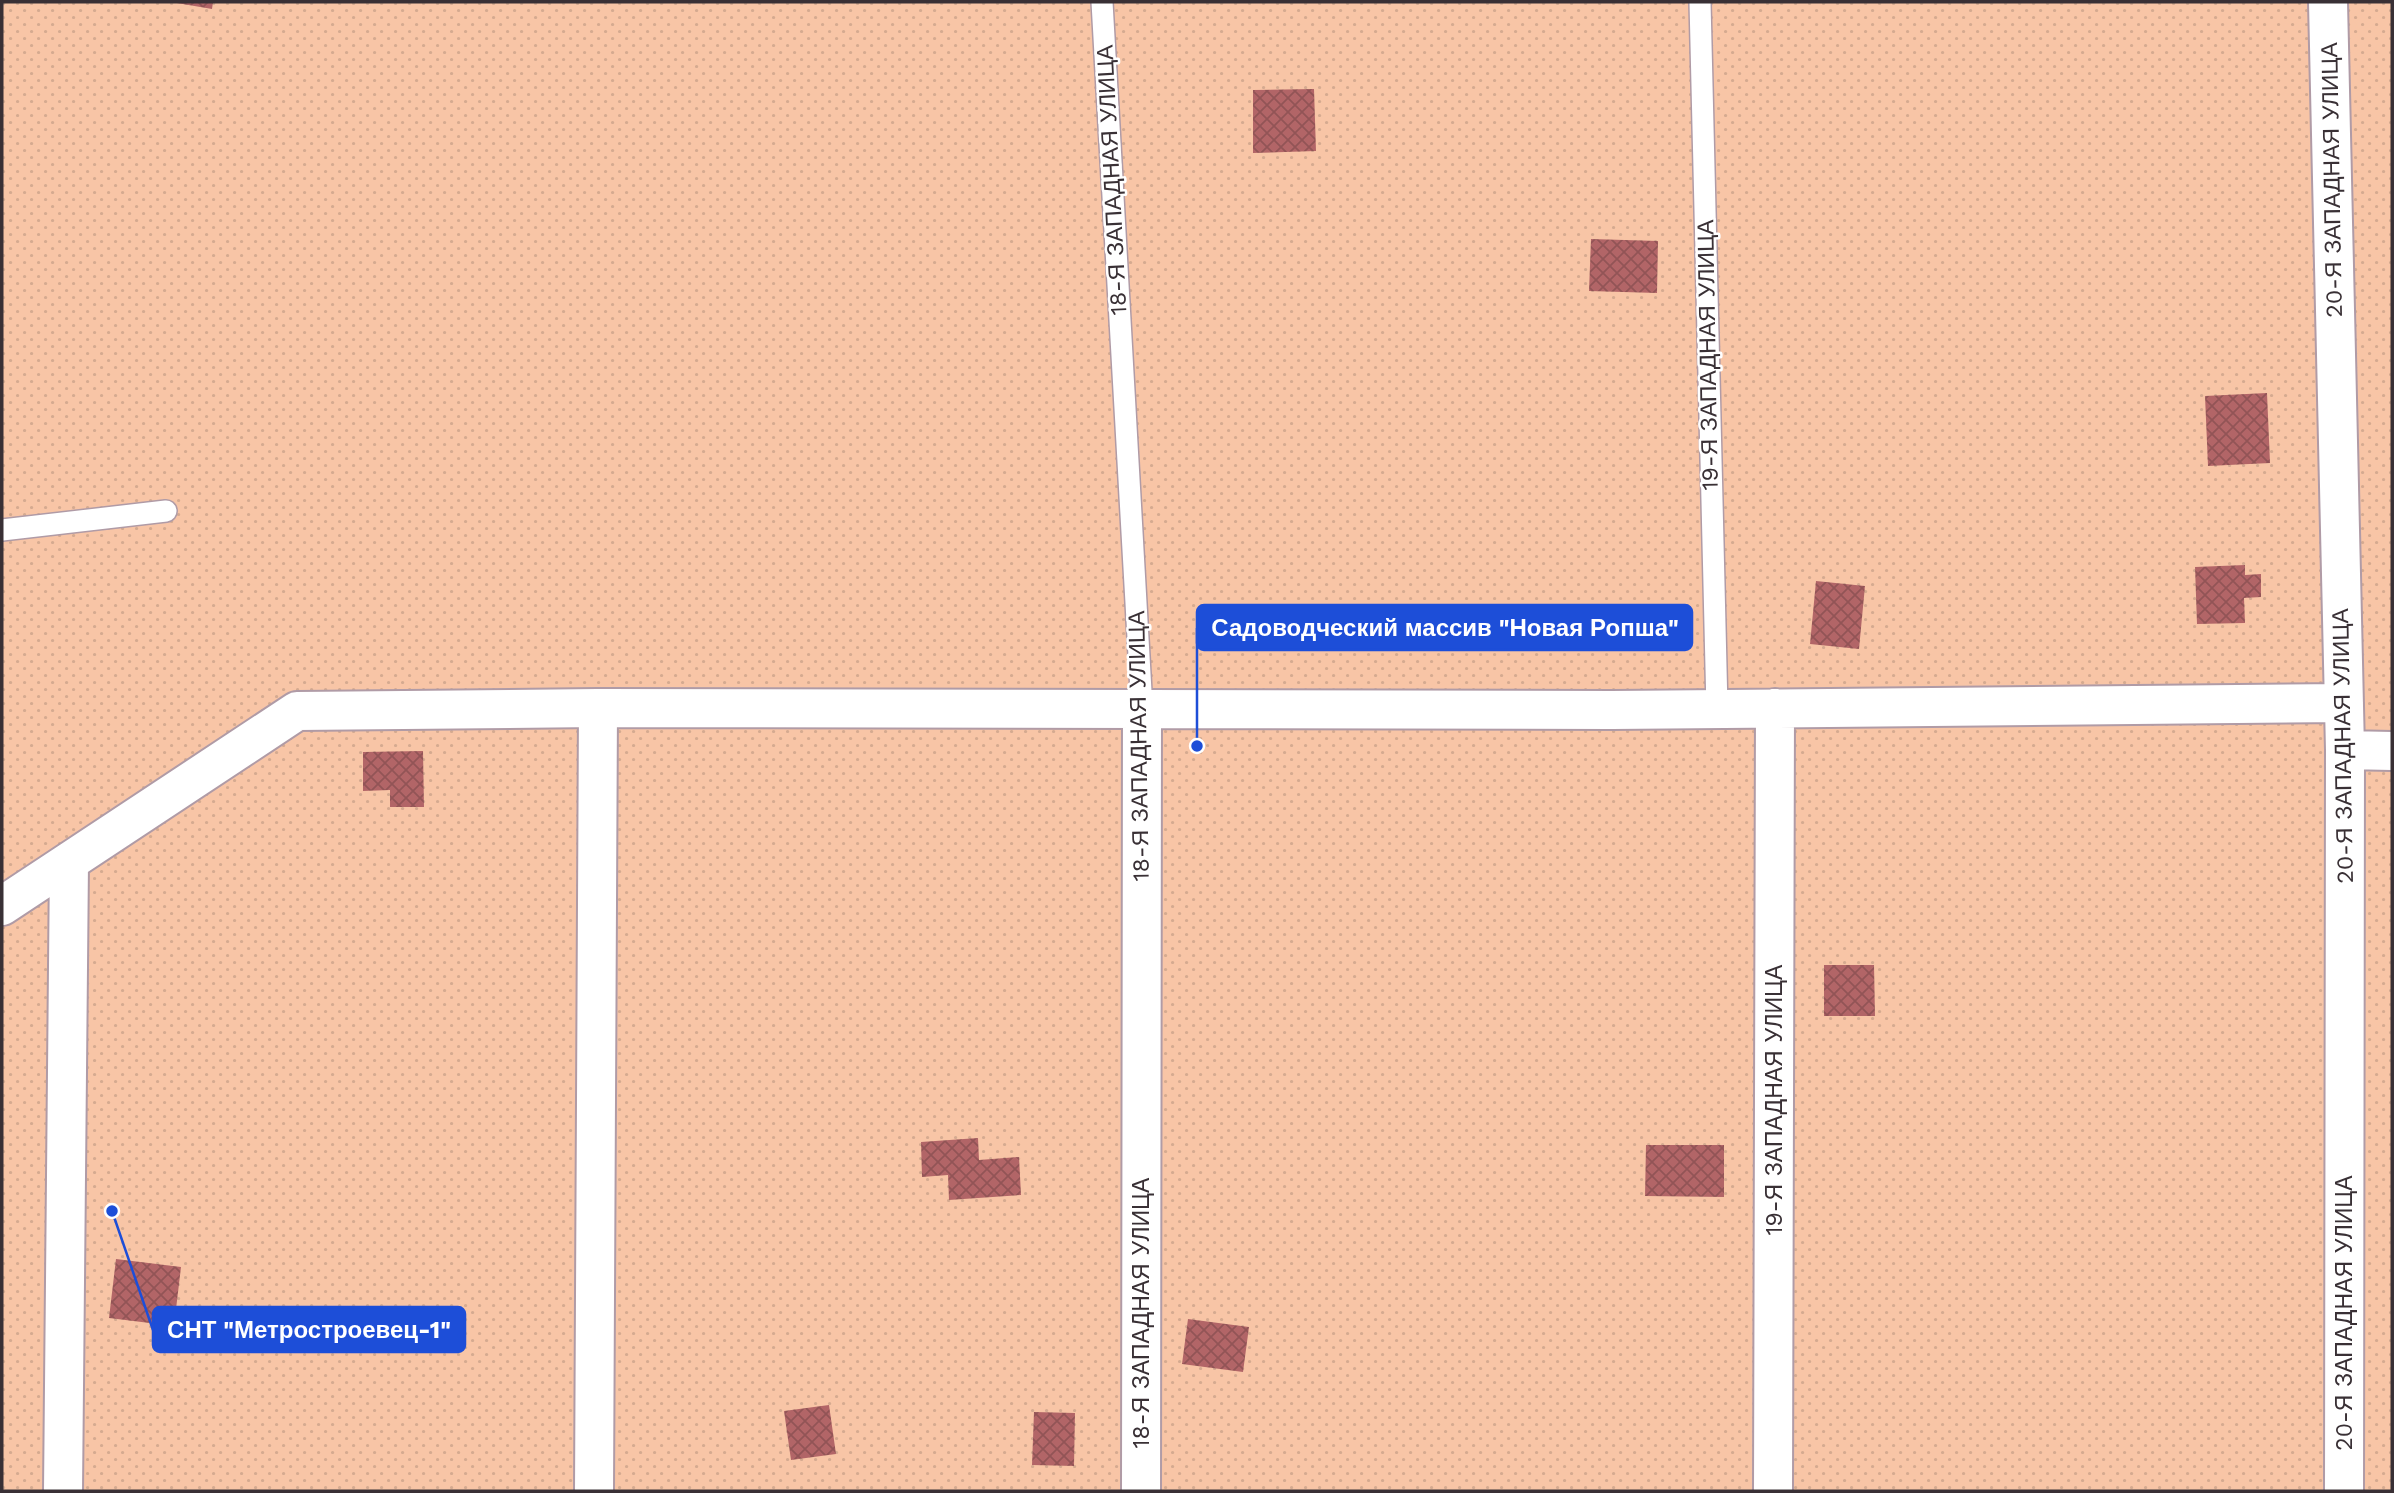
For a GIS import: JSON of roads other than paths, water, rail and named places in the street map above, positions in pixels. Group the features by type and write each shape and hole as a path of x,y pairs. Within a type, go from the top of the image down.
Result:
{"street":[{"name":"20-Я ЗАПАДНАЯ УЛИЦА","path":"2328,2 2345,750 2344,1491"},
{"path":"2,906 297,711 598,708 1717,709 2344,703"},
{"path":"594,1491 598,708"},
{"name":"19-Я ЗАПАДНАЯ УЛИЦА","path":"1773,1491 1775,708"},
{"name":"18-Я ЗАПАДНАЯ УЛИЦА","path":"1141,1491 1142,709"},
{"path":"2345,750 2392,751"},
{"path":"63,1491 69,862"}],"lane":[{"name":"18-Я ЗАПАДНАЯ УЛИЦА","path":"1102,2 1142,709"},
{"name":"19-Я ЗАПАДНАЯ УЛИЦА","path":"1700,2 1717,709"},
{"path":"2,530 166,511"}],"place":[{"name":"Садоводческий массив \"Новая Ропша\"","path":"1197,746"},
{"name":"СНТ \"Метростроевец-1\"","path":"112,1211"}]}
